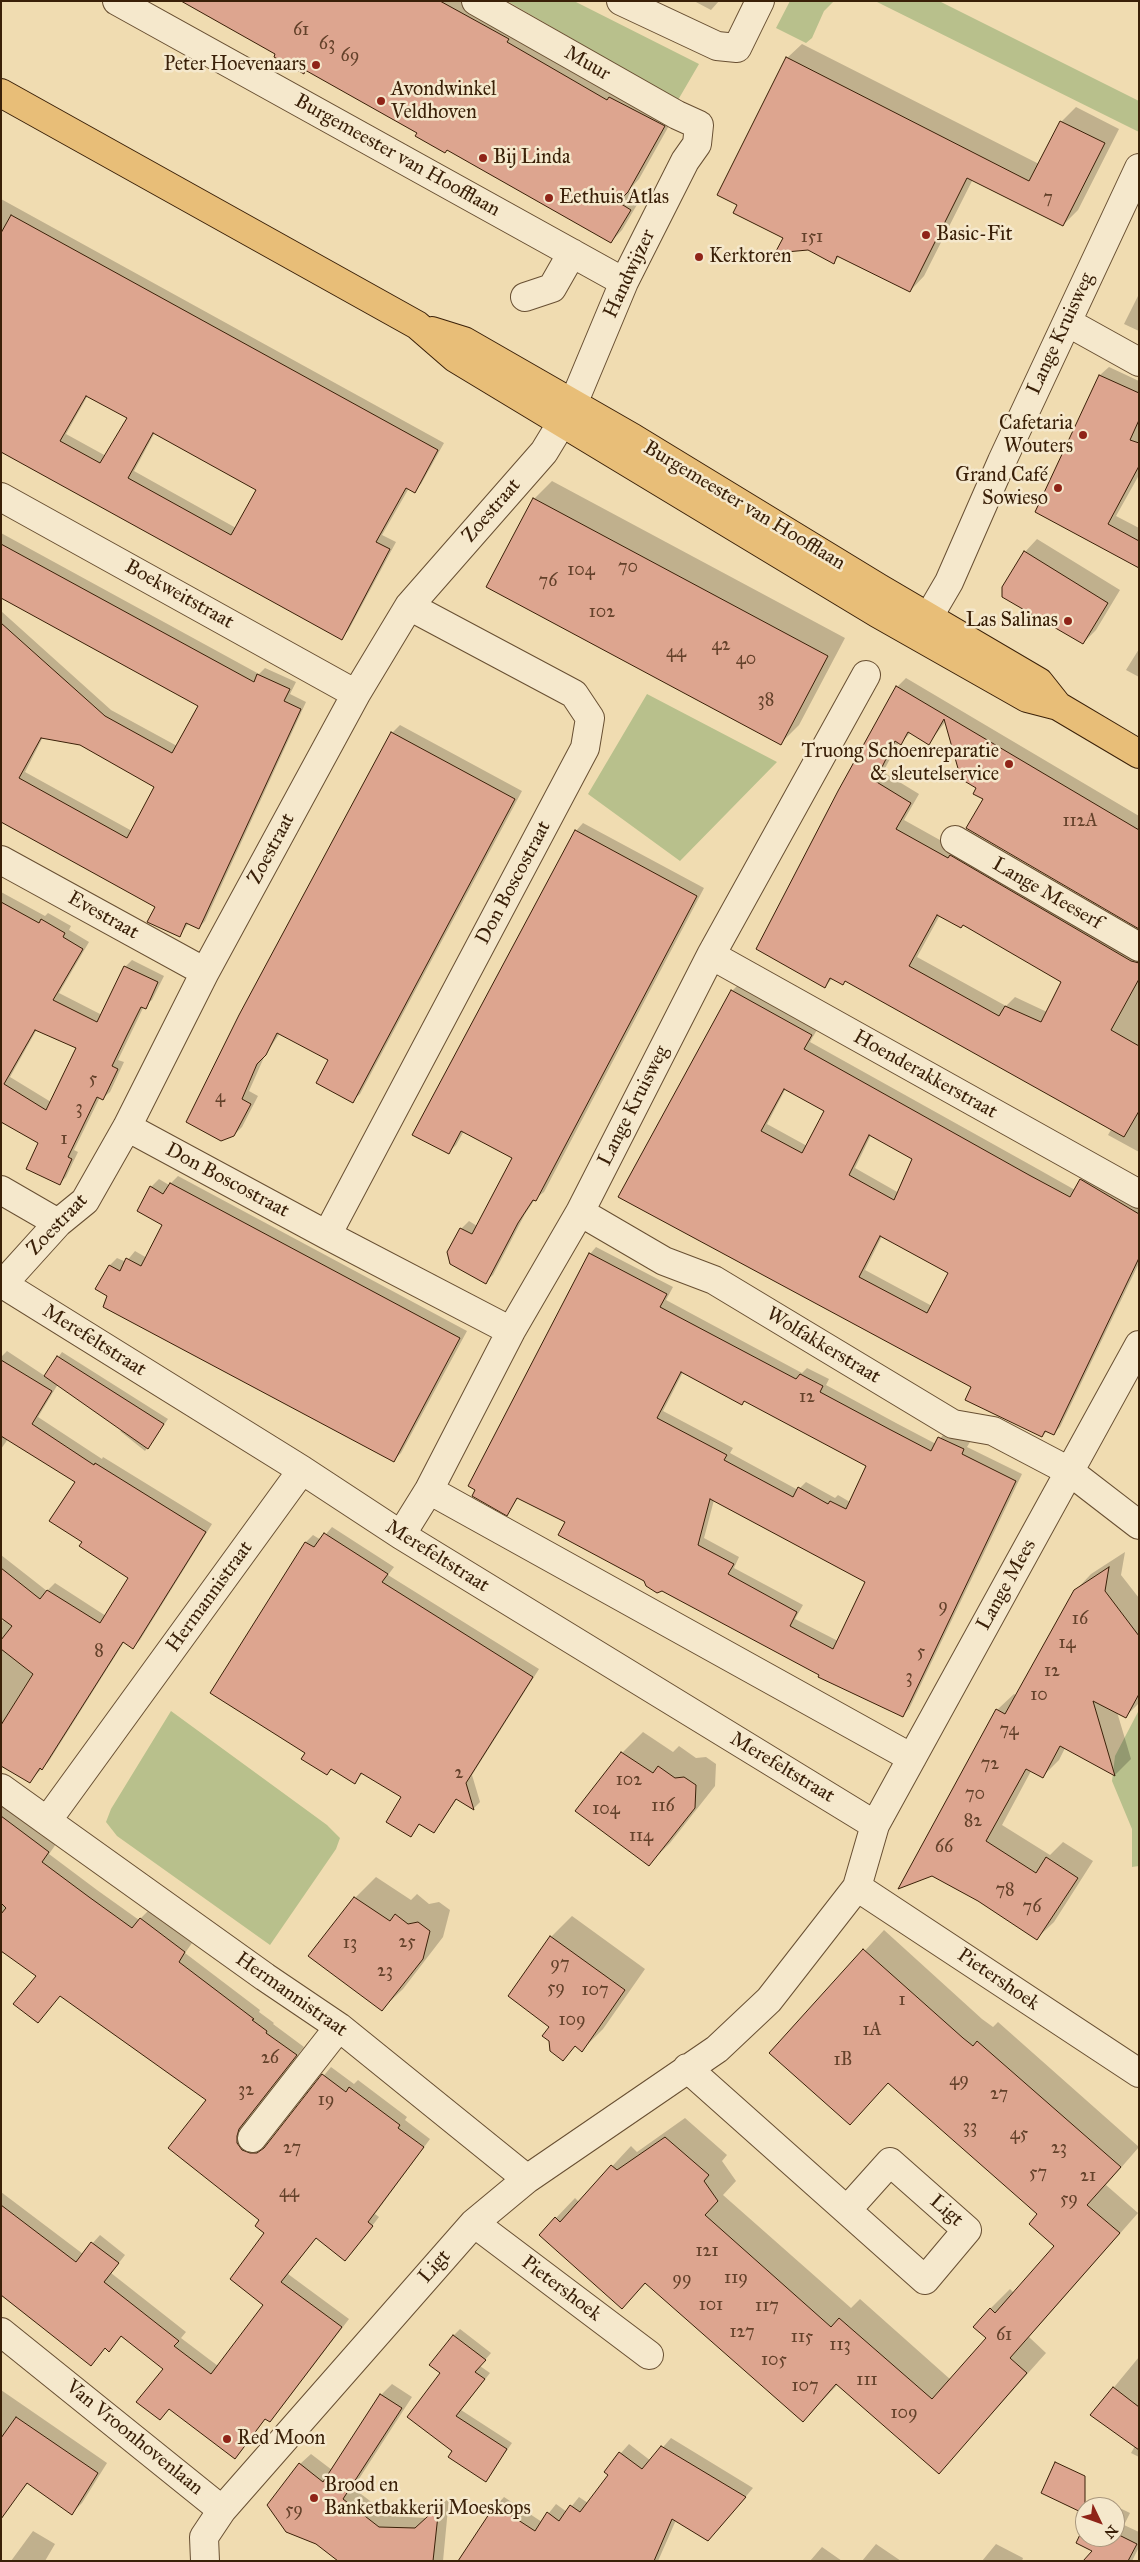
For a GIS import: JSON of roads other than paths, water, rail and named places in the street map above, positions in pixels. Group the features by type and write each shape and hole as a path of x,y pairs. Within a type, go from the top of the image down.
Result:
{"main road":[{"name":"Burgemeester van Hoofflaan","path":"1,93 417,325 455,358 567,414 877,613 923,626 1027,698 1058,706 1139,754"}],"street":[{"name":"Burgemeester van Hoofflaan","path":"117,1 624,282"},
{"name":"Muur","path":"476,1 677,116 699,126"},
{"path":"621,1 717,46 737,48 760,1"},
{"name":"Handwijzer","path":"567,414 624,282 685,161 697,144 699,126"},
{"name":"Lange Kruisweg","path":"923,626 949,582 1139,168"},
{"path":"525,297 552,288 572,253"},
{"path":"1067,322 1139,362"},
{"name":"Zoestraat","path":"2,1284 58,1223 85,1201 127,1127 206,972 356,694 409,606 544,452 567,414"},
{"name":"Boekweitstraat","path":"1,498 356,694"},
{"name":"Don Boscostraat","path":"327,1235 585,748 590,718 574,694 409,606"},
{"name":"Lange Kruisweg","path":"401,1535 430,1490 511,1331 580,1212 711,955 866,675"},
{"name":"Lange Meeserf","path":"955,840 1139,947"},
{"name":"Evestraat","path":"1,860 206,972"},
{"name":"Hoenderakkerstraat","path":"711,955 1139,1194"},
{"name":"Don Boscostraat","path":"127,1127 327,1235 511,1331"},
{"path":"1,1190 58,1223"},
{"name":"Wolfakkerstraat","path":"580,1212 664,1261 714,1280 953,1424 993,1431 1069,1471 1139,1525"},
{"name":"Merefeltstraat","path":"2,1284 302,1470 401,1535 875,1825"},
{"name":"Lange Mees","path":"875,1825 1139,1345"},
{"name":"Hermannistraat","path":"47,1821 302,1470"},
{"path":"430,1490 912,1758"},
{"name":"Hermannistraat","path":"1,1788 339,2027 527,2179"},
{"name":"Ligt","path":"222,2510 474,2223 527,2179 687,2068 718,2049 769,2000 857,1886 875,1825"},
{"name":"Pietershoek","path":"857,1886 1139,2073"},
{"path":"252,2138 339,2027"},
{"path":"687,2068 847,2210"},
{"name":"Pietershoek","path":"474,2223 649,2355"},
{"name":"Van Vroonhovenlaan","path":"1,2332 222,2510 204,2537 205,2561"}],"place":[{"name":"Peter Hoevenaars","path":"316,65"},
{"name":"Avondwinkel Veldhoven","path":"381,101"},
{"name":"Bij Linda","path":"483,158"},
{"name":"Eethuis Atlas","path":"549,198"},
{"name":"Basic-Fit","path":"926,235"},
{"name":"Kerktoren","path":"699,257"},
{"name":"Cafetaria Wouters","path":"1083,435"},
{"name":"Grand Café Sowieso","path":"1058,488"},
{"name":"Las Salinas","path":"1068,621"},
{"name":"Truong Schoenreparatie & sleutelservice","path":"1009,764"},
{"name":"Red Moon","path":"227,2439"},
{"name":"Brood en Banketbakkerij Moeskops","path":"314,2498"}]}
